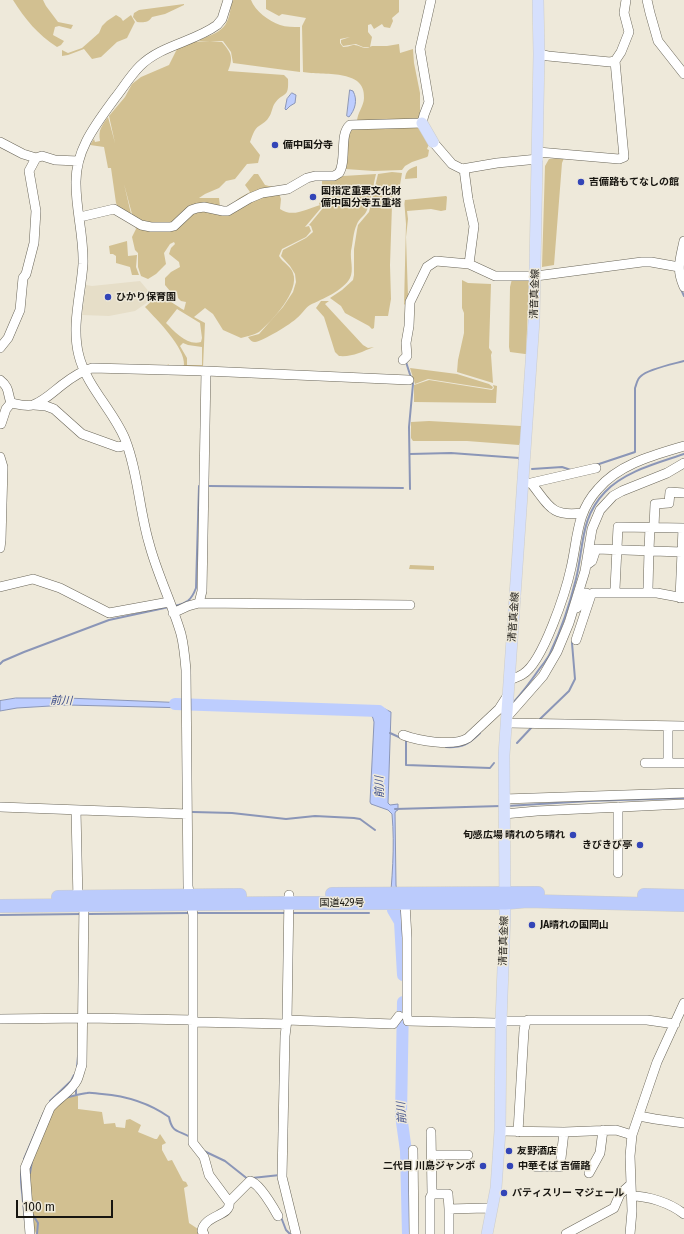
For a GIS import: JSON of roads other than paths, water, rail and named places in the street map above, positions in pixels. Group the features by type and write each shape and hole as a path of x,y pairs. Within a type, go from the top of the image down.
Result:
{"highway":[{"name":"国道429号","path":"0,906 81,901 191,899 386,898 404,900 684,896"},
{"name":"国道429号","path":"0,897 81,901"},
{"name":"国道429号","path":"505,898 527,901 684,906"}],"main road":[{"name":"清音真金線","path":"487,1234 498,1166 500,1132 501,1022 505,898 504,755 509,680 527,483 536,276 540,54 538,0"},
{"path":"422,123 433,142"}],"street":[{"path":"204,1234 202,1227 230,1207 229,1202 209,1175 204,1157 193,1143 193,915 188,886 186,695 184,648 179,629 148,543 127,445 116,422 84,371 79,356 76,333 84,249 76,186 78,161 83,146 91,131 134,73 150,58 218,26 222,19 228,0"},
{"path":"80,217 114,209 141,225 151,227 174,226 191,210 196,208 204,207 228,211 262,193 288,189 307,178 315,176 334,176 340,173 345,132 347,127 350,125 422,123 429,102 420,49 431,0"},
{"path":"540,54 610,62 615,61 619,57 629,32 624,13 626,0"},
{"path":"647,0 658,41 684,74"},
{"path":"433,142 452,164 464,169 538,156 619,159 624,157 615,61"},
{"path":"0,142 23,154 36,158 42,156 55,160 78,161"},
{"path":"0,348 8,338 20,310 23,278 26,274 32,252 36,211 29,171 36,158"},
{"path":"464,169 468,199 474,226 470,262"},
{"path":"684,241 678,266 680,278 684,287"},
{"path":"404,359 409,326 410,302 427,267 436,261 470,262 495,276 536,276 642,262 678,266"},
{"path":"34,405 54,393 61,386 84,371 92,368 206,371 409,380"},
{"path":"199,603 202,591 206,371"},
{"path":"0,380 5,384 10,393 10,400 0,424"},
{"path":"0,394 10,400 29,405 46,406 54,409 82,434 118,447 127,445"},
{"path":"507,718 548,668 557,652 576,534 582,513 590,498 598,488 616,474 649,457 684,446"},
{"path":"0,457 3,467 3,503 2,540 0,548"},
{"path":"572,613 586,564 594,524 600,510 606,502 622,490 667,473 684,463"},
{"path":"527,483 596,468"},
{"path":"527,483 553,510 565,514 582,513"},
{"path":"648,589 649,550 654,504 669,503 670,492 684,493"},
{"path":"509,680 524,674 536,660 562,620 577,608 586,593 657,593 681,597 683,528 618,527 616,589"},
{"path":"586,564 589,564 592,560 596,549 682,552"},
{"path":"0,587 33,579 60,588 109,613 188,606 199,603 410,605"},
{"path":"576,640 589,594"},
{"path":"403,735 413,739 456,742 462,741 468,738 499,709 508,696"},
{"path":"507,718 684,726"},
{"path":"668,726 668,763"},
{"path":"645,763 684,763"},
{"path":"504,806 684,793"},
{"path":"504,806 537,811 684,804"},
{"path":"0,807 187,814"},
{"path":"618,807 618,873"},
{"path":"30,1234 25,1168 50,1108 54,1102 74,1085 82,1065 81,901 76,810"},
{"path":"289,899 282,1174 296,1234"},
{"path":"404,900 407,938 408,1021 679,1021"},
{"path":"630,1234 630,1144 632,1135 657,1062 679,1021 684,1003"},
{"path":"0,1019 393,1024 399,1016"},
{"path":"518,1132 524,1030 526,1021"},
{"path":"639,1116 655,1120 684,1123"},
{"path":"590,1173 600,1153 603,1130"},
{"path":"500,1132 616,1130 632,1135"},
{"path":"430,1234 430,1198 432,1194 431,1132"},
{"path":"536,1167 560,1167 564,1132"},
{"path":"413,1150 414,1234"},
{"path":"432,1155 468,1156"},
{"path":"229,1202 250,1181 254,1182 278,1216"},
{"path":"566,1234 614,1208 617,1197 630,1185"},
{"path":"432,1194 448,1194 450,1209 449,1234"},
{"path":"631,1196 638,1196 672,1206 684,1214"},
{"path":"450,1209 486,1208 492,1210"}],"water":[{"path":"350,90 355,94 356,101 353,111 349,117 347,116"},
{"path":"292,93 296,95 295,103 286,110 287,99"},
{"path":"16,698 67,698 188,703 188,708 67,705 17,708 0,711 0,701"},
{"path":"369,709 385,709 391,712 388,803 390,805 398,804 398,810 395,813 396,885 402,924 399,924 389,913 393,851 392,814 388,810 371,804 370,802 374,722"}],"waterway":[{"path":"681,289 684,296"},
{"path":"596,465 635,452 635,388 640,377 644,373 684,361"},
{"path":"406,362 413,384 409,427 410,489"},
{"path":"410,454 451,453 519,459"},
{"path":"512,704 546,660 555,642 574,588 587,522 597,502 605,492 622,478 642,468 684,454"},
{"path":"532,469 562,467 571,470"},
{"path":"174,606 188,601 196,588 199,486 201,486"},
{"path":"209,486 403,488"},
{"path":"0,664 3,661 24,652 109,620 169,607"},
{"path":"540,719 569,691 575,679 573,640"},
{"name":"前川","path":"175,704 379,711 383,714"},
{"path":"517,743 531,728"},
{"path":"390,733 401,738"},
{"path":"446,747 461,746 472,740 480,733"},
{"path":"406,740 406,765 490,768 494,763"},
{"path":"507,806 589,801 684,798"},
{"path":"395,809 501,806"},
{"path":"193,812 232,813 286,819 315,816 354,818 360,819 375,830"},
{"name":"前川","path":"393,910 400,922 403,975"},
{"path":"89,914 189,913"},
{"path":"198,913 285,913"},
{"path":"292,913 369,913"},
{"path":"0,915 81,914"},
{"name":"前川","path":"403,1002 401,1115 406,1151 408,1234"},
{"path":"77,1067 78,1056"},
{"path":"50,1101 71,1081 74,1075"},
{"path":"76,1088 76,1095"},
{"path":"65,1098 78,1094 90,1093 120,1096 137,1101 146,1104 169,1117 174,1129 190,1137"},
{"path":"24,1159 44,1112"},
{"path":"204,1151 225,1161 249,1180"},
{"path":"30,1173 32,1161"},
{"path":"21,1169 25,1222"},
{"path":"252,1178 280,1175"},
{"path":"33,1215 38,1223 37,1234"},
{"path":"281,1217 286,1230 290,1234"}],"place":[{"name":"備中国分寺","path":"275,145"},
{"name":"吉備路もてなしの館","path":"581,182"},
{"name":"国指定重要文化財 備中国分寺五重塔","path":"313,197"},
{"name":"ひかり保育園","path":"108,297"},
{"name":"旬感広場 晴れのち晴れ","path":"573,835"},
{"name":"きびきび亭","path":"640,845"},
{"name":"JA晴れの国岡山","path":"532,925"},
{"name":"友野酒店","path":"509,1151"},
{"name":"二代目 川島ジャンボ","path":"483,1166"},
{"name":"中華そば 吉備路","path":"510,1166"},
{"name":"パティスリー マジェール","path":"504,1193"}]}
